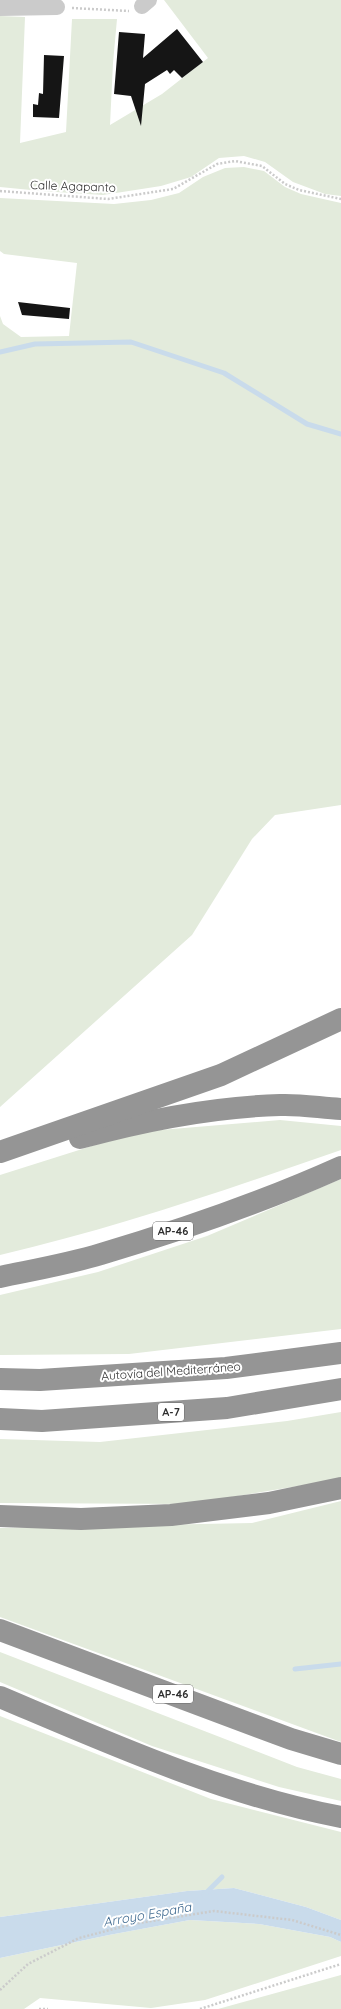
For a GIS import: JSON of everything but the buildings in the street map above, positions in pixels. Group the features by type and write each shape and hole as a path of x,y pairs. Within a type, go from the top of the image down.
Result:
{"highway":[{"path":"0,1152 221,1075 341,1019"},
{"path":"0,1158 134,1123 213,1110 282,1105 341,1109"},
{"name":"AP-46","path":"0,1277 100,1254 214,1218 293,1188 341,1167"},
{"name":"Autovía del Mediterráneo","path":"0,1379 40,1380 226,1368 341,1353"},
{"name":"A-7","path":"0,1419 42,1421 227,1408 341,1390"},
{"path":"0,1516 81,1519 171,1515 269,1503 341,1488"},
{"name":"AP-46","path":"0,1630 291,1739 341,1754"},
{"path":"0,1697 130,1752 235,1789 341,1817"}],"street":[{"path":"0,8 57,7"}],"path":[{"path":"57,7 119,12 134,11 146,3"},
{"name":"Calle Agapanto","path":"0,191 108,199 173,190 217,164 235,161 262,166 286,184 299,190 341,198"},
{"path":"0,1990 28,1964 79,1938 133,1924 214,1911 292,1920 341,1936"},
{"path":"200,2009 341,1964"},
{"path":"39,2009 48,2009"}],"green space":[{"path":"164,0 341,0 341,196 325,194 293,182 265,162 244,156 219,158 191,177 161,186 103,195 0,187 0,16 25,17 20,143 66,132 72,19 117,19 110,125 162,94 208,58"},
{"path":"244,167 264,171 285,187 301,194 341,203 341,805 275,815 252,839 192,935 0,1107 0,316 3,324 21,337 69,336 77,263 4,254 0,251 0,198 114,204 151,200 179,193 203,177 225,168"},
{"path":"280,1120 341,1126 341,1150 129,1220 86,1233 0,1255 0,1175 136,1132"},
{"path":"341,1179 341,1329 129,1354 0,1355 0,1295 98,1272 207,1236"},
{"path":"341,1412 341,1479 189,1504 0,1503 0,1439 100,1442 287,1421"},
{"path":"341,1501 341,1742 0,1617 0,1528 252,1523"},
{"path":"0,1652 297,1767 341,1779 341,1801 279,1787 152,1746 0,1682"},
{"path":"0,1716 211,1799 341,1832 341,1920 306,1907 234,1888 187,1891 0,1917"},
{"path":"190,1920 259,1924 330,1937 341,1942 341,1956 205,2000 151,2008 40,1998 24,2009 0,2009 0,1958"},
{"path":"341,1975 341,2009 218,2009"}],"water":[{"name":"Arroyo España","path":"234,1888 306,1907 341,1920 341,1942 330,1937 259,1924 190,1920 0,1958 0,1917 187,1891"}],"waterway":[{"path":"0,352 35,344 131,342 224,373 307,424 341,434"},
{"path":"295,1669 341,1664"},
{"path":"204,1895 222,1877"}]}
